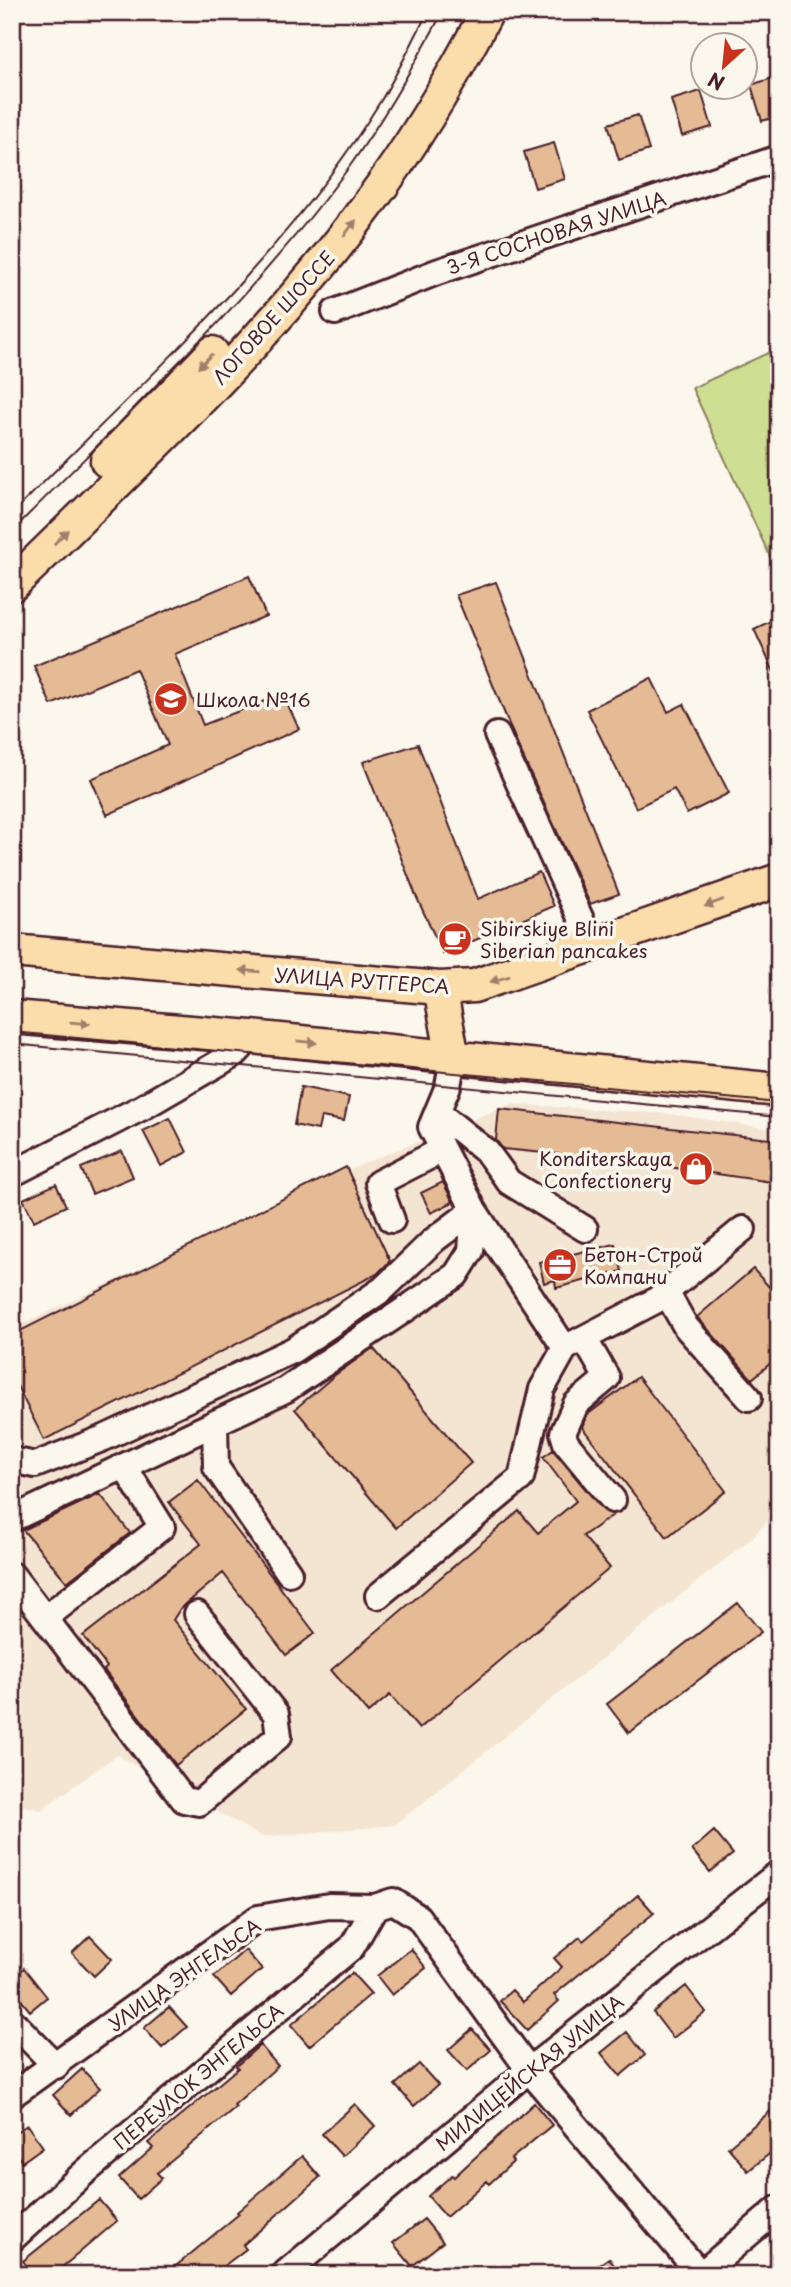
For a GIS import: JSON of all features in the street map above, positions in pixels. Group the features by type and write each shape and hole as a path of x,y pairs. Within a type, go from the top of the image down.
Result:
{"main road":[{"name":"ЛОГОВОЕ ШОССЕ","path":"12,555 158,410 305,251 410,106 464,12"},
{"name":"ЛОГОВОЕ ШОССЕ","path":"12,585 179,420 327,257 396,165 487,12"},
{"name":"УЛИЦА РУТГЕРСА","path":"12,951 440,988 474,986 779,880"},
{"path":"440,988 453,1058"},
{"path":"12,1017 251,1037 779,1090"}],"street":[{"name":"3-Я СОСНОВАЯ УЛИЦА","path":"335,312 438,272 779,158"},
{"path":"497,735 593,946"},
{"path":"12,1174 144,1107 236,1053 251,1037"},
{"path":"453,1058 453,1073 430,1127 474,1210 574,1343 607,1378 576,1404 563,1433 566,1443 613,1500"},
{"path":"437,1112 487,1152 509,1182 585,1229"},
{"path":"392,1220 378,1183 442,1150"},
{"path":"12,1519 285,1390 456,1275 471,1251 474,1210"},
{"path":"12,1460 35,1465 104,1438 293,1350 383,1289 434,1240 474,1210"},
{"path":"378,1596 521,1478 542,1390 574,1343 655,1301 743,1229"},
{"path":"666,1292 686,1327 749,1398"},
{"path":"215,1423 216,1467 289,1573"},
{"path":"45,1618 162,1527 124,1466"},
{"path":"12,1575 184,1800 199,1803 279,1736 276,1714 197,1615"},
{"name":"МИЛИЦЕЙСКАЯ УЛИЦА","path":"283,2275 529,2070 779,1873"},
{"name":"УЛИЦА ЭНГЕЛЬСА","path":"12,2095 56,2066 258,1918 329,1906 375,1907 393,1901 418,1917 529,2070"},
{"name":"ПЕРЕУЛОК ЭНГЕЛЬСА","path":"12,2239 84,2173 352,1947 375,1907"},
{"path":"12,2021 56,2066"},
{"path":"529,2070 701,2275 779,2208"}],"shaded area":[{"path":"511,1104 670,1114 779,1130 779,1508 753,1537 395,1825 262,1837 117,1755 41,1810 12,1803 12,1329 367,1162"}],"green space":[{"path":"779,348 779,558 772,561 692,388"}],"building":[{"path":"779,76 779,116 762,121 756,102 760,102 760,82"},
{"path":"690,94 690,102 704,102 712,127 682,136 671,100"},
{"path":"638,115 649,150 619,160 608,124"},
{"path":"554,143 565,179 535,188 524,152"},
{"name":"Школа №16","path":"249,576 266,616 175,654 203,725 283,694 299,729 107,815 91,779 168,745 136,669 51,705 34,666"},
{"path":"496,582 619,894 590,904 518,746 456,595"},
{"path":"779,617 779,683 754,629"},
{"path":"651,678 668,712 684,704 729,793 687,814 674,789 636,808 587,710"},
{"path":"418,744 478,899 539,872 554,906 443,954 417,898 363,762"},
{"path":"301,1087 349,1097 344,1121 321,1117 318,1130 294,1125"},
{"path":"499,1109 779,1140 779,1183 627,1161 503,1149 496,1140"},
{"path":"170,1118 187,1152 161,1166 143,1131"},
{"path":"122,1151 133,1177 92,1194 81,1168"},
{"path":"346,1167 390,1261 377,1274 44,1440 12,1376 12,1335"},
{"path":"443,1182 453,1202 431,1213 421,1193"},
{"path":"56,1184 66,1206 34,1221 23,1199"},
{"path":"615,1244 622,1271 556,1288 555,1280 544,1283 539,1262"},
{"path":"753,1269 779,1298 779,1356 752,1379 697,1317"},
{"path":"373,1348 471,1463 396,1528 295,1409 335,1375"},
{"path":"638,1377 726,1491 667,1537 582,1427 587,1415"},
{"path":"553,1450 602,1509 613,1515 583,1536 610,1568 419,1729 390,1695 368,1713 331,1670 519,1511 538,1533 576,1501 543,1457"},
{"path":"198,1480 315,1633 286,1655 223,1573 180,1609 173,1620 246,1709 176,1765 104,1670 107,1667 83,1636 201,1544 169,1502"},
{"path":"100,1494 130,1533 67,1582 23,1530"},
{"path":"738,1603 761,1632 629,1733 607,1704"},
{"path":"714,1831 733,1854 710,1872 692,1850"},
{"path":"638,1895 654,1913 554,1995 559,2001 527,2030 500,2001 512,1990 523,2002 562,1967 554,1958 580,1937 583,1941"},
{"path":"90,1936 112,1959 94,1976 72,1953"},
{"path":"411,1949 426,1968 392,1995 377,1976"},
{"path":"245,1950 262,1969 231,1996 214,1977"},
{"path":"24,1968 47,1997 30,2011 12,1989 12,1978"},
{"path":"352,1973 371,1994 309,2046 291,2025"},
{"path":"686,1986 706,2012 673,2038 653,2012"},
{"path":"169,2007 187,2027 162,2048 144,2028"},
{"path":"472,2029 491,2050 467,2071 448,2050"},
{"path":"627,2032 645,2055 620,2076 601,2053"},
{"path":"260,2045 278,2066 234,2105 236,2107 157,2173 162,2178 138,2199 119,2178 153,2148 148,2143 238,2068 236,2066"},
{"path":"419,2064 438,2085 414,2106 395,2085"},
{"path":"82,2069 100,2088 71,2115 53,2095"},
{"path":"534,2103 552,2125 511,2159 513,2162 489,2184 487,2181 446,2217 428,2196 452,2175 454,2177"},
{"path":"355,2104 375,2126 342,2156 322,2134"},
{"path":"779,2104 779,2146 748,2171 728,2147"},
{"path":"27,2125 43,2147 22,2162 12,2148 12,2135"},
{"path":"302,2156 320,2177 243,2245 246,2249 212,2275 165,2275 239,2214 237,2212"},
{"path":"99,2200 117,2221 53,2275 34,2275 23,2261"},
{"path":"424,2219 443,2242 412,2266 393,2243"},
{"path":"609,2258 621,2275 584,2275"}],"tram line":[{"path":"12,514 208,318 300,214 342,159 380,102 428,12"},
{"path":"12,531 186,356 270,266 347,170 373,132 443,12"},
{"path":"12,1032 779,1103"},
{"path":"12,1044 779,1117"}],"place":[{"name":"Школа №16","path":"171,699"},
{"name":"Sibirskiye Blini Siberian pancakes","path":"455,939"},
{"name":"Konditerskaya Confectionery","path":"696,1169"},
{"name":"Бетон-Строй Компани","path":"560,1265"}]}
